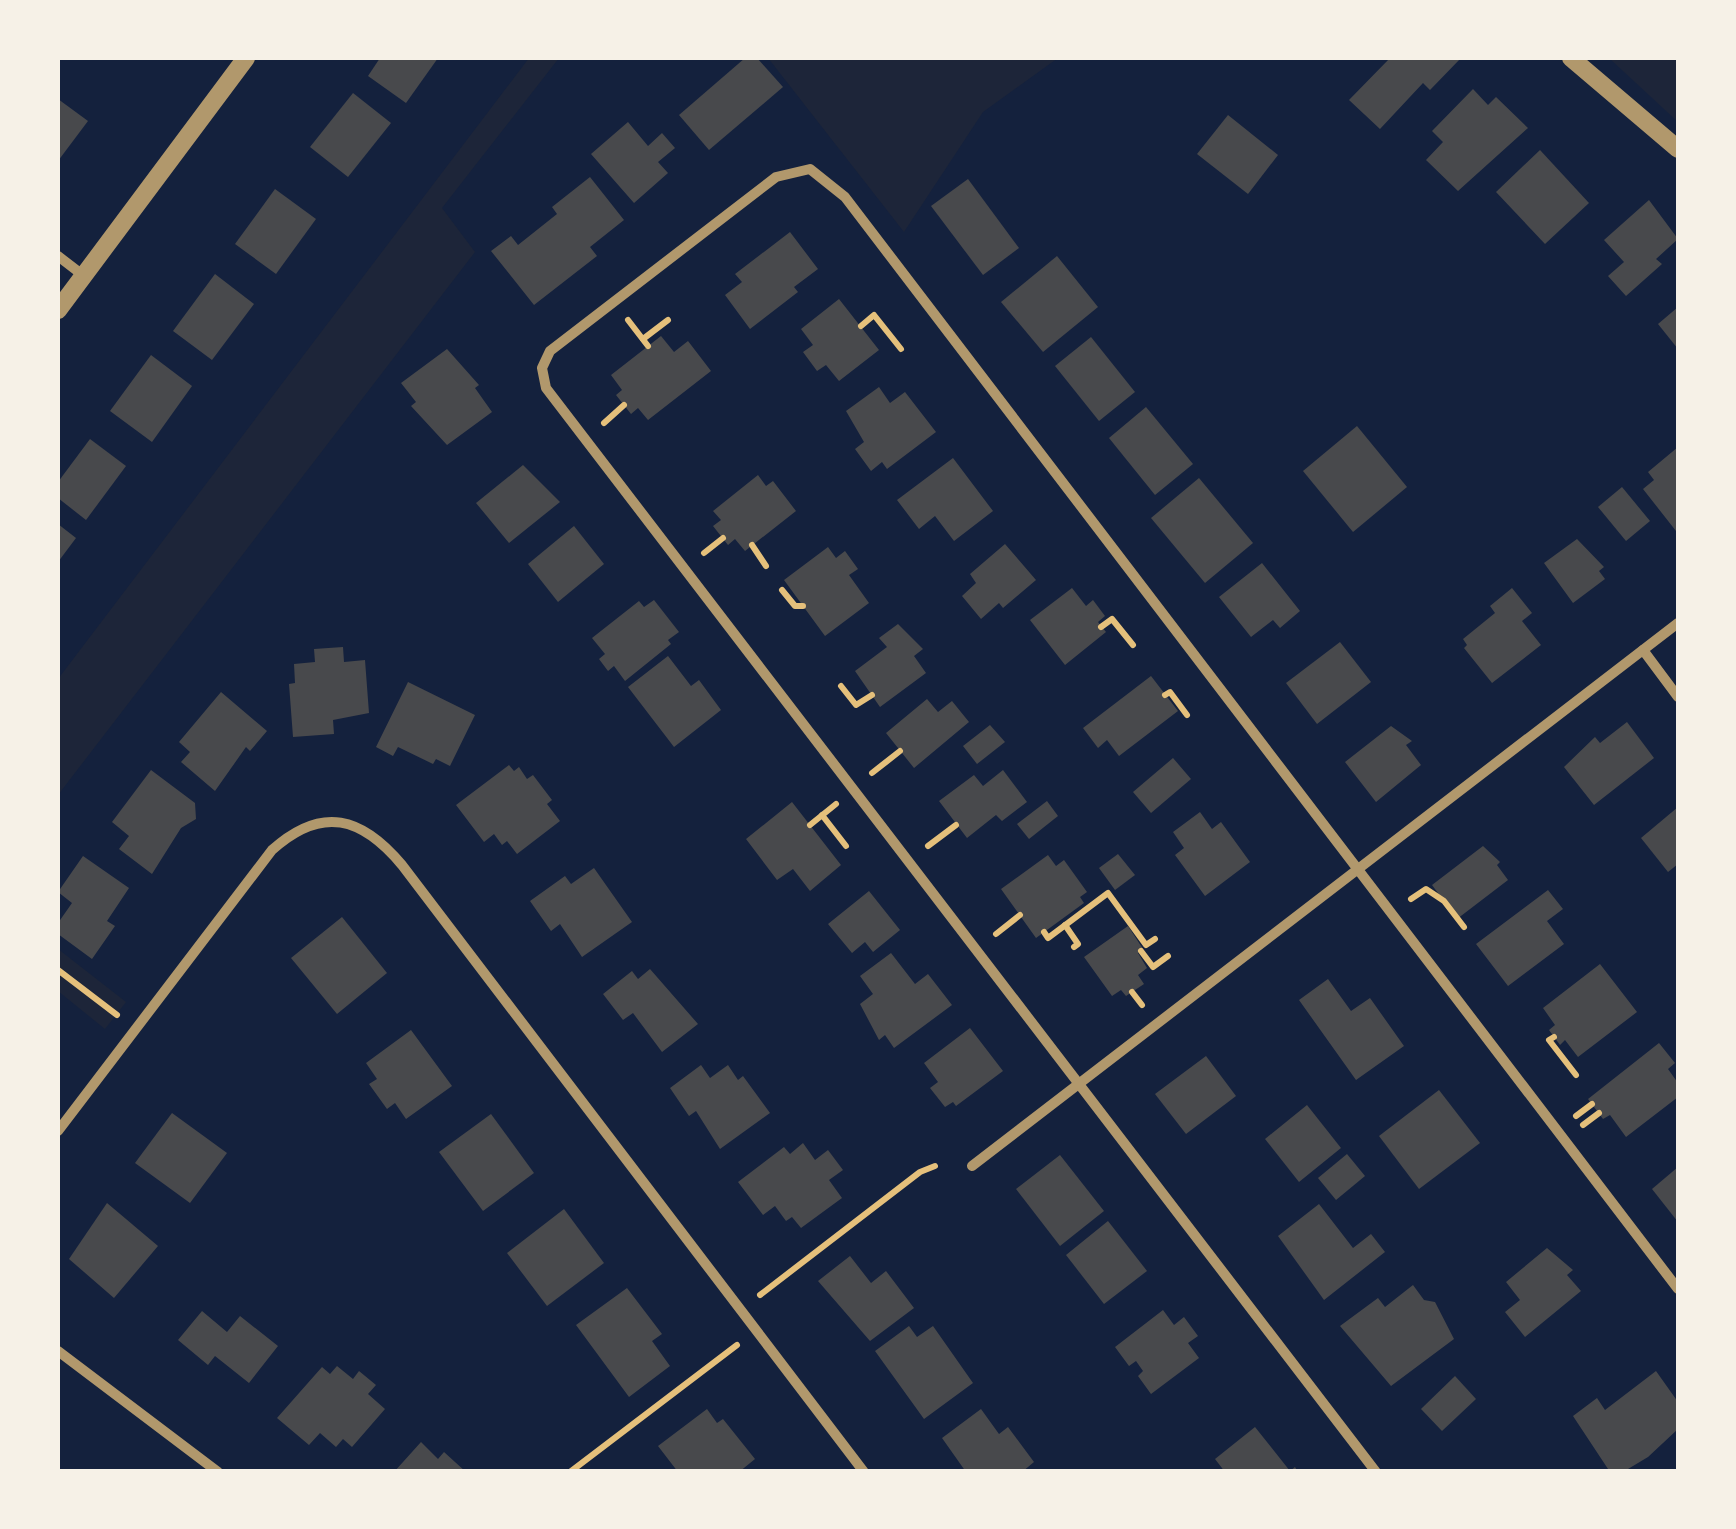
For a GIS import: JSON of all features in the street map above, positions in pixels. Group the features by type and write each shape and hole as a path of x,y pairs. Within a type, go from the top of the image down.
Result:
{"street":[{"path":"58,310 246,58"},
{"path":"1571,58 1678,148"},
{"path":"1376,1472 550,398 542,368 546,356 560,342 786,172 810,169 845,197 1678,1289"},
{"path":"58,256 84,276"},
{"path":"972,1166 1678,623"},
{"path":"1642,650 1678,697"},
{"path":"58,1131 272,850 310,826 326,821 356,824 382,842 402,865 864,1472"},
{"path":"58,1351 218,1472"}],"path":[{"path":"860,326 874,315 902,349"},
{"path":"628,320 648,346"},
{"path":"642,338 668,320"},
{"path":"604,423 624,406"},
{"path":"704,553 723,538"},
{"path":"752,545 766,566"},
{"path":"782,590 795,606 803,606"},
{"path":"1102,627 1112,618 1133,644"},
{"path":"841,686 856,705 872,695"},
{"path":"1165,695 1170,692 1188,715"},
{"path":"872,773 900,751"},
{"path":"810,825 836,804"},
{"path":"822,815 846,846"},
{"path":"928,846 956,824"},
{"path":"1411,900 1426,888 1444,901 1464,927"},
{"path":"1044,932 1048,938 1108,892 1146,945 1155,939"},
{"path":"996,934 1020,915"},
{"path":"1065,925 1078,944 1074,947"},
{"path":"1141,951 1153,968 1168,956"},
{"path":"58,970 117,1016"},
{"path":"1132,992 1142,1005"},
{"path":"1554,1037 1550,1040 1576,1075"},
{"path":"1576,1116 1592,1104"},
{"path":"1582,1125 1599,1113"},
{"path":"760,1295 920,1172 935,1166"},
{"path":"570,1472 738,1346"}],"shaded area":[{"path":"529,58 559,58 442,208 475,252 58,795 58,679"},
{"path":"768,58 1058,58 983,112 904,232"},
{"path":"1609,58 1678,58 1678,122"},
{"path":"58,949 126,1002 105,1029 58,991"}],"building":[{"path":"380,58 438,58 406,103 368,76"},
{"path":"745,58 757,58 783,87 709,150 679,115"},
{"path":"1390,58 1461,58 1430,90 1423,83 1380,129 1349,100"},
{"path":"1473,89 1488,105 1496,97 1528,128 1458,191 1426,160 1443,142 1432,131"},
{"path":"353,93 391,123 348,177 310,147"},
{"path":"58,99 88,121 58,161"},
{"path":"1228,115 1278,155 1248,194 1197,154"},
{"path":"628,122 648,146 662,133 675,148 658,162 668,173 634,203 591,154"},
{"path":"1540,150 1589,203 1545,244 1496,192"},
{"path":"590,177 624,220 590,247 597,256 534,305 491,251 511,236 518,245 557,214 552,207"},
{"path":"968,179 1019,248 983,275 931,206"},
{"path":"275,189 316,219 276,274 235,244"},
{"path":"1649,200 1678,239 1656,259 1662,264 1626,296 1608,276 1624,262 1604,240"},
{"path":"790,232 818,269 794,287 798,292 750,329 725,295 742,282 735,274"},
{"path":"1057,256 1098,307 1043,352 1001,302"},
{"path":"215,274 254,304 212,360 173,331"},
{"path":"839,299 879,350 839,381 826,365 817,371 803,352 813,345 801,329"},
{"path":"1678,307 1678,349 1658,324"},
{"path":"661,336 674,352 688,341 711,371 648,420 638,408 631,414 616,395 622,390 611,375"},
{"path":"1091,337 1135,392 1099,421 1055,366"},
{"path":"447,349 479,385 475,388 492,412 447,445 411,406 416,402 401,383"},
{"path":"151,355 192,386 152,442 110,411"},
{"path":"879,387 890,403 905,392 936,432 887,469 882,462 871,471 855,449 864,442 846,411"},
{"path":"1146,407 1193,464 1155,495 1109,438"},
{"path":"1357,426 1407,487 1353,532 1303,471"},
{"path":"90,439 126,466 86,520 58,498 58,482"},
{"path":"1678,447 1676,531 1643,489 1654,480 1648,472"},
{"path":"953,458 993,511 954,541 935,516 919,529 897,500"},
{"path":"523,465 560,502 509,543 476,503"},
{"path":"758,475 766,486 773,481 796,511 745,551 735,539 728,545 713,526 721,520 713,511"},
{"path":"1199,478 1253,543 1205,583 1151,518"},
{"path":"1622,487 1650,521 1626,541 1598,507"},
{"path":"58,524 76,538 58,562"},
{"path":"574,526 604,564 558,602 528,564"},
{"path":"1577,539 1604,567 1599,571 1605,579 1573,603 1544,563"},
{"path":"1005,544 1036,580 1003,608 999,603 981,619 962,596 976,583 970,574"},
{"path":"828,547 836,558 845,551 858,569 849,575 869,603 825,636 784,580"},
{"path":"1262,563 1300,611 1280,628 1273,620 1251,637 1219,597"},
{"path":"1072,588 1086,606 1093,600 1105,616 1098,622 1106,632 1065,665 1030,620"},
{"path":"1512,588 1532,613 1522,621 1541,645 1492,683 1464,648 1467,645 1463,639 1495,613 1490,606"},
{"path":"654,600 679,632 668,640 671,644 625,681 614,666 608,671 599,659 605,654 592,638 639,601 644,607"},
{"path":"898,624 923,649 914,656 926,673 880,707 855,671 887,647 879,638"},
{"path":"1340,642 1371,682 1317,724 1286,683"},
{"path":"343,647 344,662 365,660 369,713 333,720 334,734 293,737 289,684 295,683 294,664 315,662 314,649"},
{"path":"668,656 691,686 699,680 721,710 674,747 628,687"},
{"path":"1151,676 1178,711 1119,756 1107,740 1098,748 1083,728"},
{"path":"408,682 475,715 450,766 436,759 433,764 398,747 393,756 376,747"},
{"path":"221,692 267,731 250,751 246,747 215,791 181,762 190,752 179,742"},
{"path":"927,699 938,712 952,701 969,722 914,768 886,733"},
{"path":"1627,722 1654,758 1594,805 1564,767 1595,737 1600,743"},
{"path":"990,725 1005,742 977,764 963,746"},
{"path":"1391,726 1412,741 1406,745 1421,765 1376,802 1345,762"},
{"path":"1173,758 1191,779 1151,813 1133,792"},
{"path":"509,765 514,771 519,767 527,779 533,775 552,800 547,804 560,821 517,854 507,841 502,845 494,834 484,842 456,805"},
{"path":"151,770 195,803 196,819 181,828 152,874 119,849 129,836 112,822"},
{"path":"1003,770 1027,802 1002,821 996,815 967,838 939,801 974,775 983,786"},
{"path":"1047,801 1058,816 1029,839 1017,824"},
{"path":"792,802 841,865 810,891 793,869 777,880 746,839"},
{"path":"1678,807 1678,864 1668,872 1641,838"},
{"path":"1200,812 1212,829 1221,822 1250,862 1205,896 1175,855 1184,848 1173,832"},
{"path":"1483,846 1500,862 1497,865 1508,880 1457,919 1432,885"},
{"path":"1118,854 1135,875 1115,890 1099,868"},
{"path":"1048,855 1056,866 1064,860 1087,892 1080,897 1084,903 1036,938 1001,889"},
{"path":"83,856 129,888 107,921 115,926 92,959 58,934 58,923 72,903 58,892"},
{"path":"594,868 632,922 582,957 560,924 551,931 530,901 565,876 571,884"},
{"path":"1548,890 1563,909 1547,921 1564,944 1508,986 1476,944"},
{"path":"869,891 900,930 873,952 865,942 852,953 828,924"},
{"path":"342,917 387,973 337,1014 291,958"},
{"path":"1128,926 1143,949 1138,953 1147,968 1138,975 1144,984 1126,996 1121,990 1112,996 1084,957"},
{"path":"891,953 915,984 928,974 952,1005 894,1048 885,1035 879,1040 860,1004 873,994 860,976"},
{"path":"1600,964 1637,1012 1578,1057 1565,1040 1560,1045 1549,1030 1555,1025 1543,1008"},
{"path":"650,969 698,1024 662,1052 633,1013 623,1020 603,994 632,971 638,979"},
{"path":"1328,979 1351,1011 1370,998 1404,1046 1356,1080 1299,1000"},
{"path":"970,1028 1003,1071 956,1106 953,1102 945,1107 930,1088 938,1082 924,1063"},
{"path":"411,1030 452,1086 406,1119 395,1103 387,1109 369,1084 377,1079 366,1063"},
{"path":"1659,1043 1675,1063 1668,1069 1678,1083 1678,1097 1626,1137 1610,1115 1603,1119 1588,1099"},
{"path":"1206,1056 1236,1096 1186,1134 1155,1094"},
{"path":"701,1065 710,1078 728,1065 738,1080 743,1076 770,1113 720,1149 696,1111 689,1116 670,1088"},
{"path":"1439,1090 1480,1143 1419,1189 1379,1136"},
{"path":"1307,1105 1341,1148 1299,1182 1265,1139"},
{"path":"172,1113 227,1153 190,1203 135,1163"},
{"path":"491,1114 534,1173 483,1211 439,1152"},
{"path":"803,1143 815,1160 828,1150 843,1170 829,1180 842,1198 801,1228 792,1217 786,1221 775,1206 763,1215 738,1182 784,1147 790,1154"},
{"path":"1347,1154 1365,1176 1336,1200 1318,1178"},
{"path":"1060,1155 1104,1211 1060,1246 1016,1189"},
{"path":"1678,1167 1678,1222 1652,1189"},
{"path":"107,1203 158,1246 114,1298 69,1259"},
{"path":"1319,1204 1353,1248 1371,1234 1385,1252 1324,1300 1278,1236"},
{"path":"564,1209 604,1263 547,1306 507,1253"},
{"path":"1108,1221 1147,1271 1104,1304 1066,1255"},
{"path":"1547,1248 1573,1270 1567,1275 1581,1291 1525,1337 1505,1312 1520,1300 1506,1282"},
{"path":"850,1256 871,1283 886,1271 914,1308 870,1341 818,1281"},
{"path":"1413,1285 1424,1300 1435,1302 1454,1339 1391,1386 1340,1326 1378,1298 1385,1307"},
{"path":"627,1288 662,1334 652,1341 670,1366 629,1397 576,1325"},
{"path":"1163,1310 1174,1325 1184,1317 1198,1336 1188,1343 1199,1358 1151,1394 1138,1376 1143,1371 1136,1361 1129,1366 1115,1347"},
{"path":"202,1311 227,1332 240,1316 278,1346 249,1383 215,1356 208,1365 178,1340"},
{"path":"909,1326 917,1337 933,1326 973,1383 924,1419 875,1351"},
{"path":"337,1366 353,1379 359,1371 376,1385 368,1394 385,1409 352,1447 343,1439 336,1447 320,1433 309,1445 277,1418 322,1367 330,1374"},
{"path":"1656,1371 1678,1402 1678,1429 1648,1457 1623,1472 1610,1472 1573,1416 1597,1398 1605,1410"},
{"path":"1455,1376 1476,1399 1442,1431 1421,1409"},
{"path":"707,1409 717,1423 723,1419 755,1459 739,1472 678,1472 658,1446"},
{"path":"981,1409 999,1434 1008,1427 1034,1462 1022,1472 966,1472 942,1438"},
{"path":"1255,1427 1290,1471 1295,1467 1298,1472 1225,1472 1215,1459"},
{"path":"421,1442 438,1459 444,1452 466,1472 394,1472"}]}
